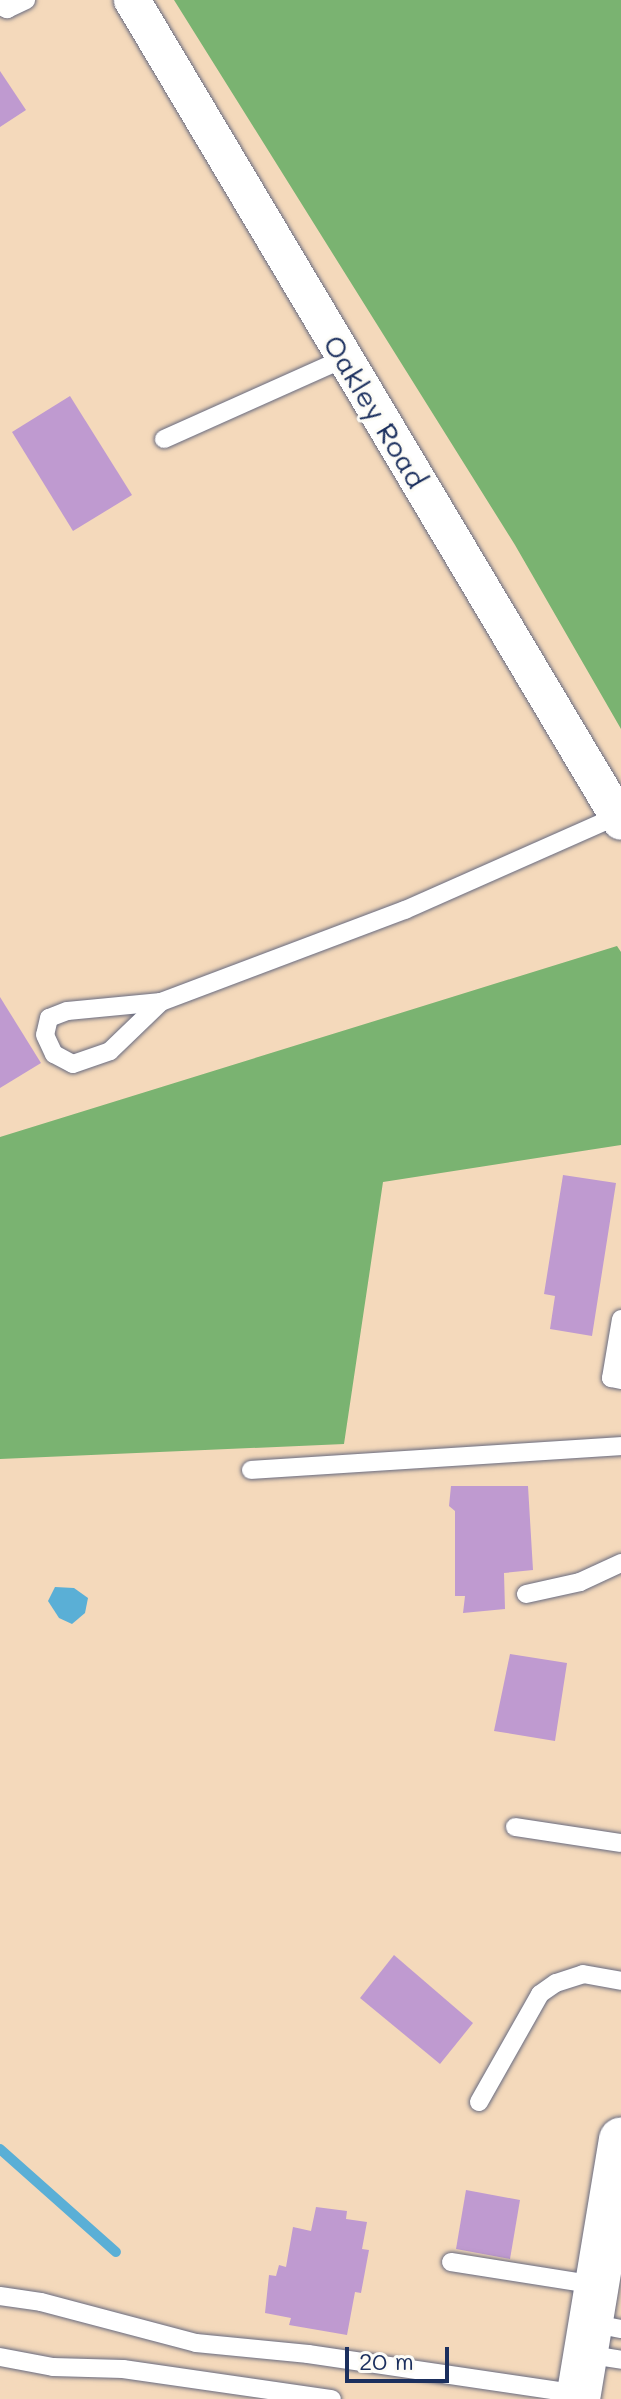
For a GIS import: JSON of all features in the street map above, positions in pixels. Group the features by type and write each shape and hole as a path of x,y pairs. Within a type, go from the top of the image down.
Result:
{"street":[{"name":"Oakley Road","path":"132,0 619,819"},
{"path":"596,2349 621,2140"}],"lane":[{"path":"0,6 7,9 26,0"},
{"path":"164,439 345,358"},
{"path":"161,1002 110,1051 73,1064 54,1054 45,1035 49,1018 67,1011 161,1002 405,910 619,819"},
{"path":"621,1319 611,1378 621,1380"},
{"path":"251,1470 621,1446"},
{"path":"526,1594 580,1582 621,1563"},
{"path":"515,1827 621,1843"},
{"path":"479,2102 540,1994 556,1983 583,1974 621,1981"},
{"path":"451,2262 596,2349"},
{"path":"0,2296 41,2302 196,2343 308,2354 596,2349"},
{"path":"0,2357 53,2367 123,2369 332,2399"}],"green space":[{"path":"174,0 621,0 621,729 515,545"},
{"path":"617,946 621,952 621,1145 383,1182 344,1444 0,1459 0,1137"}],"water":[{"path":"55,1587 74,1588 88,1598 85,1613 72,1624 59,1618 48,1601"}],"building":[{"path":"0,71 26,110 0,127"},
{"path":"70,396 132,495 73,531 12,432"},
{"path":"0,997 41,1063 0,1088"},
{"path":"563,1175 616,1183 592,1336 550,1329 555,1296 544,1294"},
{"path":"451,1486 528,1486 533,1570 504,1573 505,1609 463,1613 465,1596 455,1596 455,1511 449,1506"},
{"path":"510,1654 567,1663 555,1741 494,1731"},
{"path":"394,1955 473,2023 440,2064 360,1998"},
{"path":"466,2190 520,2200 510,2259 456,2249"},
{"path":"316,2207 347,2211 346,2219 367,2222 362,2249 369,2250 361,2293 355,2292 347,2335 289,2325 291,2318 265,2313 269,2275 276,2276 279,2265 286,2267 293,2227 311,2231"}],"waterway":[{"path":"0,2149 116,2252"}]}
